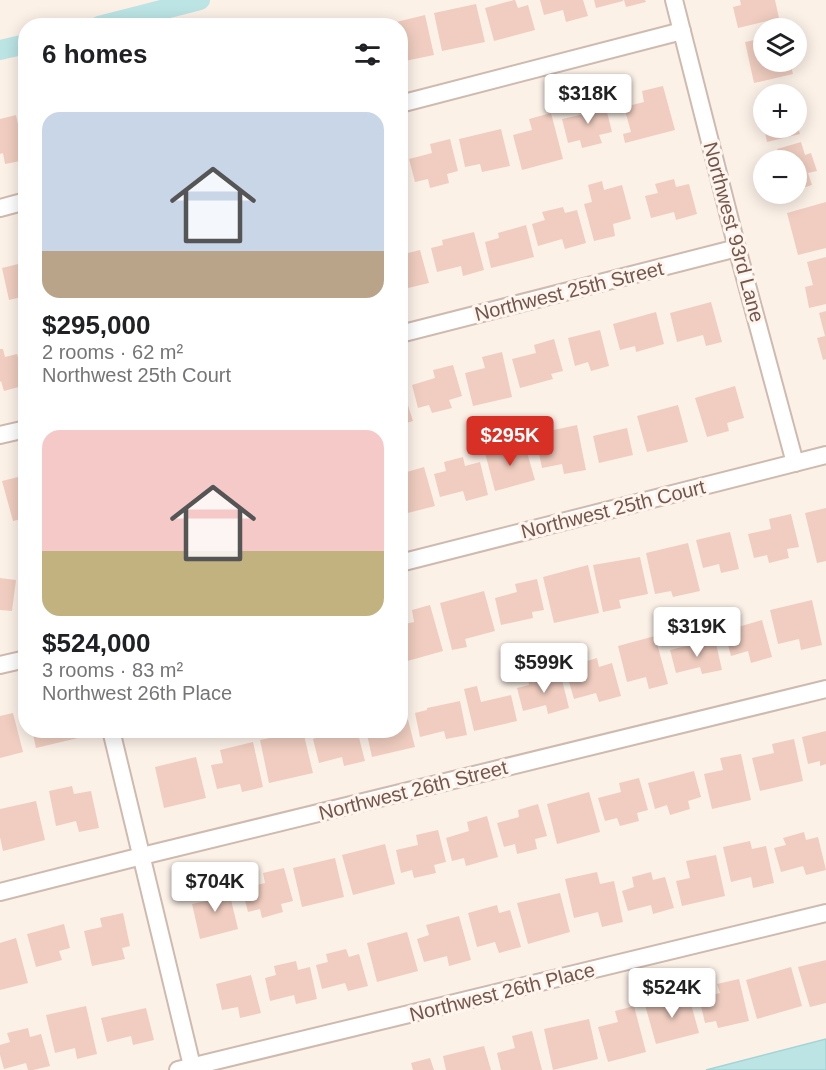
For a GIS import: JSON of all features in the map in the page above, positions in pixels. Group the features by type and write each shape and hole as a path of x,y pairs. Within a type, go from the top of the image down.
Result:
{"street":[{"name":"Northwest 93rd Lane","path":"674,0 795,463"},
{"path":"408,102 682,31"},
{"path":"0,208 18,203"},
{"name":"Northwest 25th Street","path":"408,331 737,248"},
{"path":"0,435 18,431"},
{"name":"Northwest 25th Court","path":"408,561 826,455"},
{"path":"0,665 18,660"},
{"name":"Northwest 26th Street","path":"0,892 826,689"},
{"path":"113,738 142,856 185,1068"},
{"name":"Northwest 26th Place","path":"185,1068 826,914"}],"water":[{"path":"826,1039 826,1070 706,1070"}],"building":[{"path":"515,0 518,8 528,5 535,30 494,41 485,8"},
{"path":"540,0 583,0 588,16 566,22 563,10 544,15"},
{"path":"594,0 623,0 623,1 596,8"},
{"path":"624,0 645,0 646,2 626,7"},
{"path":"740,0 775,0 779,18 753,18 753,24 738,28 733,7 741,5"},
{"path":"476,4 485,42 442,51 434,13"},
{"path":"425,15 434,55 408,60 408,19"},
{"path":"753,40 753,72 792,72 793,74 754,83 745,42"},
{"path":"663,86 675,130 625,143 623,134 631,132 624,107 644,102 642,91"},
{"path":"604,100 612,132 599,135 602,143 582,148 580,140 568,143 562,119 584,114 582,106"},
{"path":"551,113 563,159 522,170 513,135 532,130 529,119"},
{"path":"16,115 18,162 5,164 3,153 0,154 0,119"},
{"path":"501,129 510,166 482,172 480,164 465,167 459,139"},
{"path":"766,138 784,138 767,142"},
{"path":"450,139 458,171 447,174 449,183 430,188 428,179 415,182 409,159 432,153 430,144"},
{"path":"801,142 803,150 777,150"},
{"path":"811,153 817,171 808,173 812,185 807,187 807,154"},
{"path":"674,179 676,187 689,184 697,214 676,220 674,212 651,218 645,196 658,193 655,184"},
{"path":"602,181 604,190 622,185 631,219 613,224 615,236 594,241 584,204 592,202 588,185"},
{"path":"826,202 826,248 798,255 787,213"},
{"path":"563,207 565,213 577,210 586,243 565,249 562,239 538,246 532,224 545,220 542,212"},
{"path":"526,225 534,257 491,268 485,242 499,238 498,233"},
{"path":"474,232 484,270 463,276 461,266 437,272 431,248 443,245 442,240"},
{"path":"420,250 429,283 408,288 408,253"},
{"path":"826,257 826,304 809,308 805,287 813,285 807,262"},
{"path":"18,264 18,298 9,300 2,268"},
{"path":"711,302 722,342 706,346 703,335 677,342 670,313"},
{"path":"826,311 826,359 823,360 817,338 825,336 819,313"},
{"path":"656,312 664,344 636,352 635,346 620,350 613,324"},
{"path":"600,330 609,366 591,371 588,362 575,366 568,338"},
{"path":"554,339 563,371 551,374 553,379 520,388 512,359 536,353 534,345"},
{"path":"0,349 3,349 5,357 17,354 18,387 4,391 0,382"},
{"path":"502,352 512,397 473,406 465,373 485,368 482,357"},
{"path":"453,365 462,396 449,400 452,408 432,413 429,405 418,408 412,385 435,378 433,370"},
{"path":"735,386 744,418 727,423 729,431 707,437 695,398"},
{"path":"408,405 413,421 408,423"},
{"path":"678,405 688,442 647,452 637,416"},
{"path":"577,425 586,470 564,474 562,464 542,468 535,434"},
{"path":"627,428 633,455 599,463 593,436"},
{"path":"524,442 535,480 495,491 485,453"},
{"path":"463,457 465,466 480,462 488,495 466,501 463,491 440,497 434,474 446,471 444,462"},
{"path":"424,467 435,506 408,513 408,472"},
{"path":"18,477 18,520 13,521 2,481"},
{"path":"826,508 826,561 817,563 805,513"},
{"path":"791,514 799,547 787,549 789,558 769,563 767,555 754,558 748,534 771,529 769,519"},
{"path":"730,532 739,569 721,573 719,564 703,568 696,540"},
{"path":"688,543 700,591 673,597 671,591 655,594 646,553"},
{"path":"640,557 648,594 619,600 621,608 603,612 593,565"},
{"path":"588,565 599,613 554,623 543,577"},
{"path":"0,578 16,580 12,611 0,610"},
{"path":"537,579 544,610 532,612 533,618 501,625 495,598 517,592 515,584"},
{"path":"484,591 495,631 465,639 467,647 452,650 440,603"},
{"path":"812,600 822,645 801,650 799,639 778,644 770,610"},
{"path":"430,605 443,651 408,661 408,623 414,622 412,610"},
{"path":"735,619 738,627 762,620 772,657 751,663 748,651 731,656 722,622"},
{"path":"655,636 668,684 649,689 646,677 627,682 618,646"},
{"path":"715,639 722,670 702,674 700,667 676,673 670,650"},
{"path":"597,658 599,667 612,663 621,696 599,702 596,693 574,699 567,675 579,672 577,664"},
{"path":"545,674 547,680 561,676 569,708 548,714 546,705 523,711 517,688 529,685 528,679"},
{"path":"477,686 481,702 511,695 517,721 474,731 464,689"},
{"path":"460,701 467,735 446,739 444,731 420,737 415,713"},
{"path":"13,713 23,752 0,758 0,716"},
{"path":"408,720 415,747 372,757 368,738 408,738"},
{"path":"826,731 826,764 820,766 820,761 808,764 802,737"},
{"path":"34,738 78,738 36,748"},
{"path":"305,738 313,773 269,783 260,740"},
{"path":"359,738 365,761 344,766 342,757 319,763 313,739"},
{"path":"794,739 803,781 760,791 752,758 774,753 772,744"},
{"path":"253,742 263,787 242,792 240,784 217,789 211,765 223,763 220,750"},
{"path":"741,754 751,800 712,809 704,774 723,770 720,758"},
{"path":"196,757 206,798 164,808 155,767"},
{"path":"694,771 701,797 688,801 690,809 670,815 667,805 655,809 648,783"},
{"path":"639,778 648,810 637,813 639,821 620,826 617,818 605,821 598,798 621,792 619,783"},
{"path":"72,786 74,794 91,791 99,828 79,832 76,821 56,826 49,791"},
{"path":"589,792 600,832 557,844 547,804"},
{"path":"36,801 45,840 3,851 0,837 0,809"},
{"path":"538,804 547,836 535,839 537,849 517,854 515,844 504,847 497,823 519,817 518,810"},
{"path":"487,816 498,857 466,866 464,858 452,861 446,838 469,831 467,822"},
{"path":"438,830 446,862 434,865 436,873 414,878 412,870 401,873 396,850 418,845 416,835"},
{"path":"804,832 806,840 818,837 826,870 806,875 803,866 781,872 774,848 786,845 783,838"},
{"path":"750,841 752,849 766,846 774,883 753,888 751,877 731,882 723,847"},
{"path":"385,844 395,884 353,895 342,855"},
{"path":"716,855 725,896 682,906 676,881 690,878 686,861"},
{"path":"335,858 344,897 302,907 293,868"},
{"path":"284,868 293,901 281,904 283,912 262,918 260,909 248,912 242,889 265,883 263,873"},
{"path":"597,872 600,884 614,881 623,922 602,927 598,912 574,918 565,879"},
{"path":"651,872 653,880 665,877 674,908 653,914 651,905 628,911 622,891 634,887 632,877"},
{"path":"227,883 238,929 200,939 192,904 210,900 207,888"},
{"path":"560,893 570,932 528,944 517,903"},
{"path":"497,905 499,913 510,910 521,947 499,953 495,942 477,947 468,913"},
{"path":"123,913 130,946 122,948 125,959 92,966 84,931 102,927 100,918"},
{"path":"459,916 471,960 449,966 447,956 424,962 417,939 429,935 426,925"},
{"path":"64,924 70,948 59,951 62,960 36,967 27,934"},
{"path":"407,932 418,971 377,982 367,943"},
{"path":"16,938 28,983 0,990 0,943"},
{"path":"346,949 349,957 359,954 368,986 348,991 345,983 322,989 316,965 328,962 326,954"},
{"path":"826,960 826,1003 810,1007 798,967"},
{"path":"296,961 298,970 310,967 317,999 296,1004 294,995 270,1001 265,978 276,975 274,966"},
{"path":"791,967 802,1006 757,1019 746,980"},
{"path":"251,975 261,1013 240,1018 238,1007 222,1010 216,984"},
{"path":"739,979 749,1021 718,1028 716,1021 705,1023 699,998 720,993 717,984"},
{"path":"688,993 699,1033 656,1044 645,1005"},
{"path":"86,1006 97,1054 77,1059 75,1048 55,1053 46,1015"},
{"path":"634,1006 646,1052 608,1062 598,1027 618,1022 615,1011"},
{"path":"146,1008 154,1040 133,1045 131,1036 107,1042 101,1018"},
{"path":"589,1019 598,1059 553,1070 544,1029"},
{"path":"28,1028 30,1037 41,1034 50,1066 28,1070 26,1063 4,1069 0,1045 10,1042 7,1033"},
{"path":"532,1031 542,1070 501,1070 497,1053 515,1048 512,1036"},
{"path":"484,1046 491,1070 446,1070 443,1056"},
{"path":"430,1058 434,1070 413,1070 411,1063"}],"waterway":[{"path":"130,18 200,0"},
{"path":"0,50 18,46"}]}
